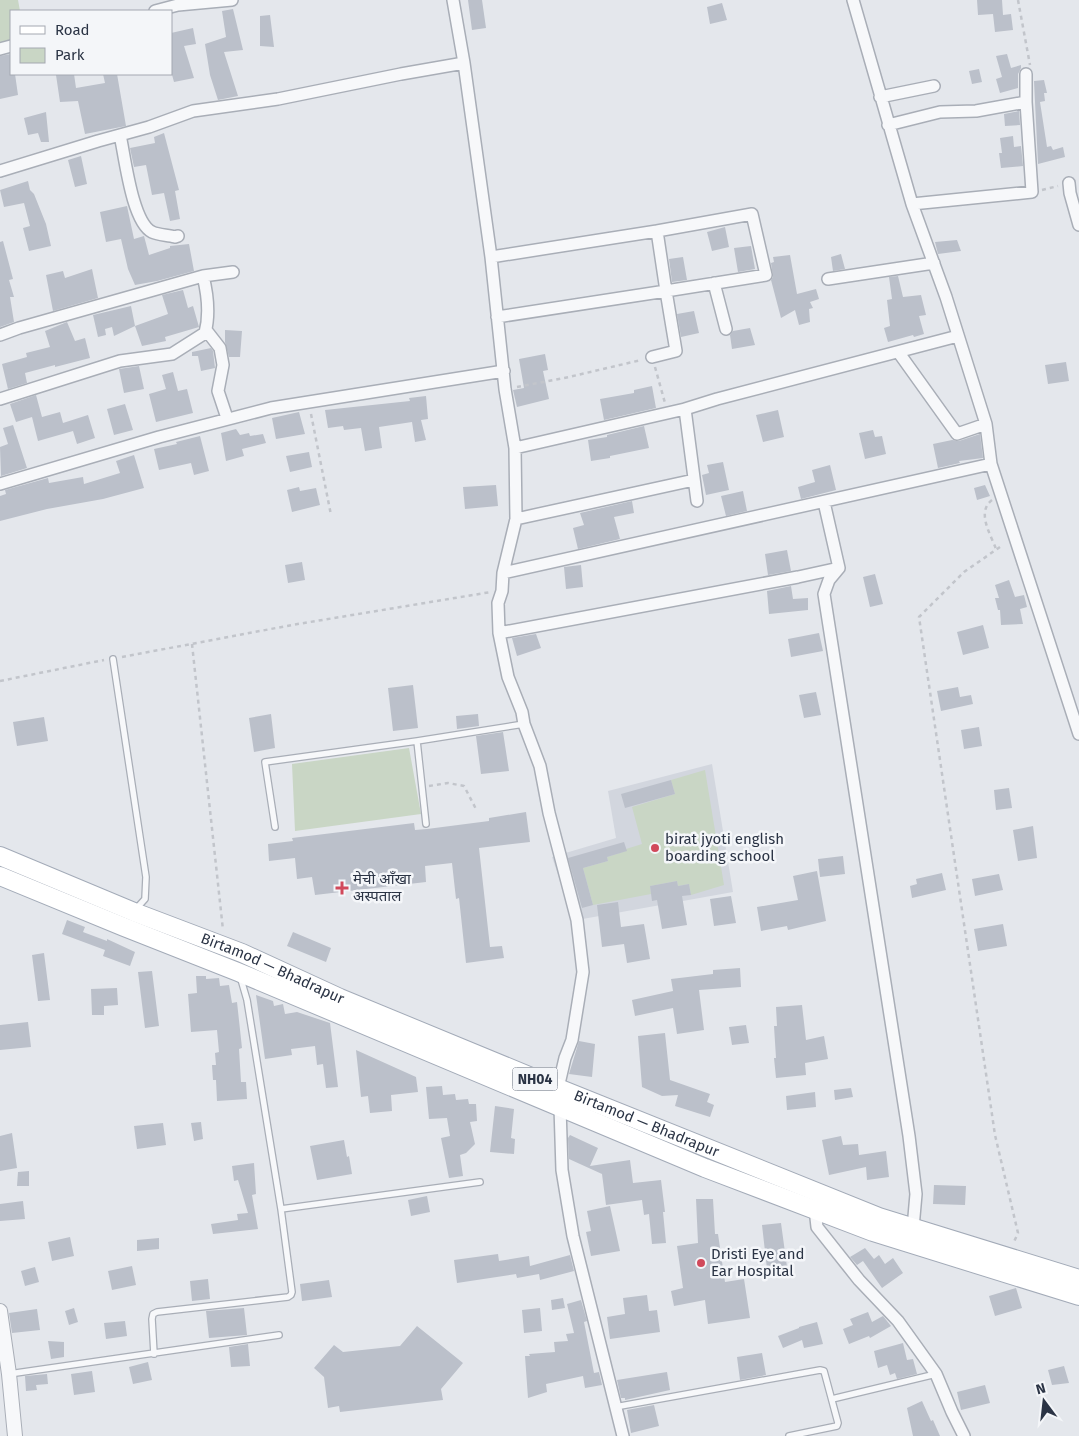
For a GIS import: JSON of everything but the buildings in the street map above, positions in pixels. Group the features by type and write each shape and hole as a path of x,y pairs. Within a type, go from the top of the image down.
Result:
{"main road":[{"name":"Birtamod — Bhadrapur","path":"0,856 134,912 242,953 336,1004 560,1107 705,1168 879,1217 1079,1279"},
{"name":"Birtamod — Bhadrapur","path":"0,876 124,928 238,972 336,1004 558,1088 789,1191 817,1211 873,1232 1079,1296"}],"street":[{"path":"159,10 178,5 232,0"},
{"path":"452,0 464,63 491,257 505,389 515,448 516,519 498,603 499,633 508,677 540,766 549,813 577,920 583,972 572,1040 565,1058 558,1088 562,1170 574,1236 623,1436"},
{"path":"853,0 912,204 934,263 986,424 991,464 1079,734"},
{"path":"0,171 149,127 193,111 278,100 401,74 464,63"},
{"path":"912,204 1032,192 1026,74"},
{"path":"880,97 934,86"},
{"path":"888,125 940,112 976,110 1026,102"},
{"path":"120,135 133,199 140,221 152,232 178,236"},
{"path":"1069,183 1079,225"},
{"path":"491,257 752,214 766,276 497,317"},
{"path":"652,357 676,351 657,231"},
{"path":"828,279 934,263"},
{"path":"0,335 203,276 232,272"},
{"path":"0,399 120,361 172,354 206,333 209,318 207,292 203,276"},
{"path":"714,284 726,329"},
{"path":"206,330 220,348 223,365 218,391 227,418"},
{"path":"515,448 685,409 958,336"},
{"path":"899,353 957,434 986,424"},
{"path":"0,484 227,418 271,408 504,371"},
{"path":"685,409 697,502"},
{"path":"503,573 991,464"},
{"path":"516,519 694,480"},
{"path":"824,502 839,568"},
{"path":"499,633 839,568"},
{"path":"839,568 829,580 824,594 909,1136 916,1194 913,1228"},
{"path":"817,1211 817,1227 859,1280 898,1321 936,1374 964,1436"},
{"path":"0,1311 15,1436"}],"lane":[{"path":"113,659 146,877 145,898 134,912"},
{"path":"275,827 265,762 417,742 524,724"},
{"path":"417,742 426,824"},
{"path":"154,1354 152,1319 153,1314 157,1312 291,1295 281,1209 247,1000 238,972"},
{"path":"281,1209 480,1182"},
{"path":"9,1374 279,1335"},
{"path":"615,1407 820,1370 824,1371 838,1426 789,1436"},
{"path":"832,1399 936,1374"}],"path":[{"path":"1018,0 1030,67 1026,74"},
{"path":"1032,192 1069,183"},
{"path":"505,389 569,377 652,357 668,413"},
{"path":"308,403 331,515"},
{"path":"996,550 986,524 984,511 987,503 1000,492"},
{"path":"1000,546 964,572 919,617 995,1135 1018,1233 1008,1257"},
{"path":"0,681 292,625 502,591"},
{"path":"192,644 223,931"},
{"path":"422,786 448,783 464,786 476,809"}],"shaded area":[{"name":"birat jyoti english boarding school","path":"712,764 733,892 577,920 573,919 552,857 616,838 608,791"}],"green space":[{"path":"0,0 18,0 20,10 10,10 10,44 0,47"},
{"path":"409,748 421,814 295,831 292,764"},
{"path":"705,770 724,885 691,895 689,884 678,886 677,881 650,886 651,894 593,905 583,868 608,861 607,857 642,844 632,807 675,794 671,780"}],"place":[{"name":"birat jyoti english boarding school","path":"655,848"},
{"name":"मेची आँखा अस्पताल","path":"342,888"},
{"name":"Dristi Eye and Ear Hospital","path":"701,1263"}]}
